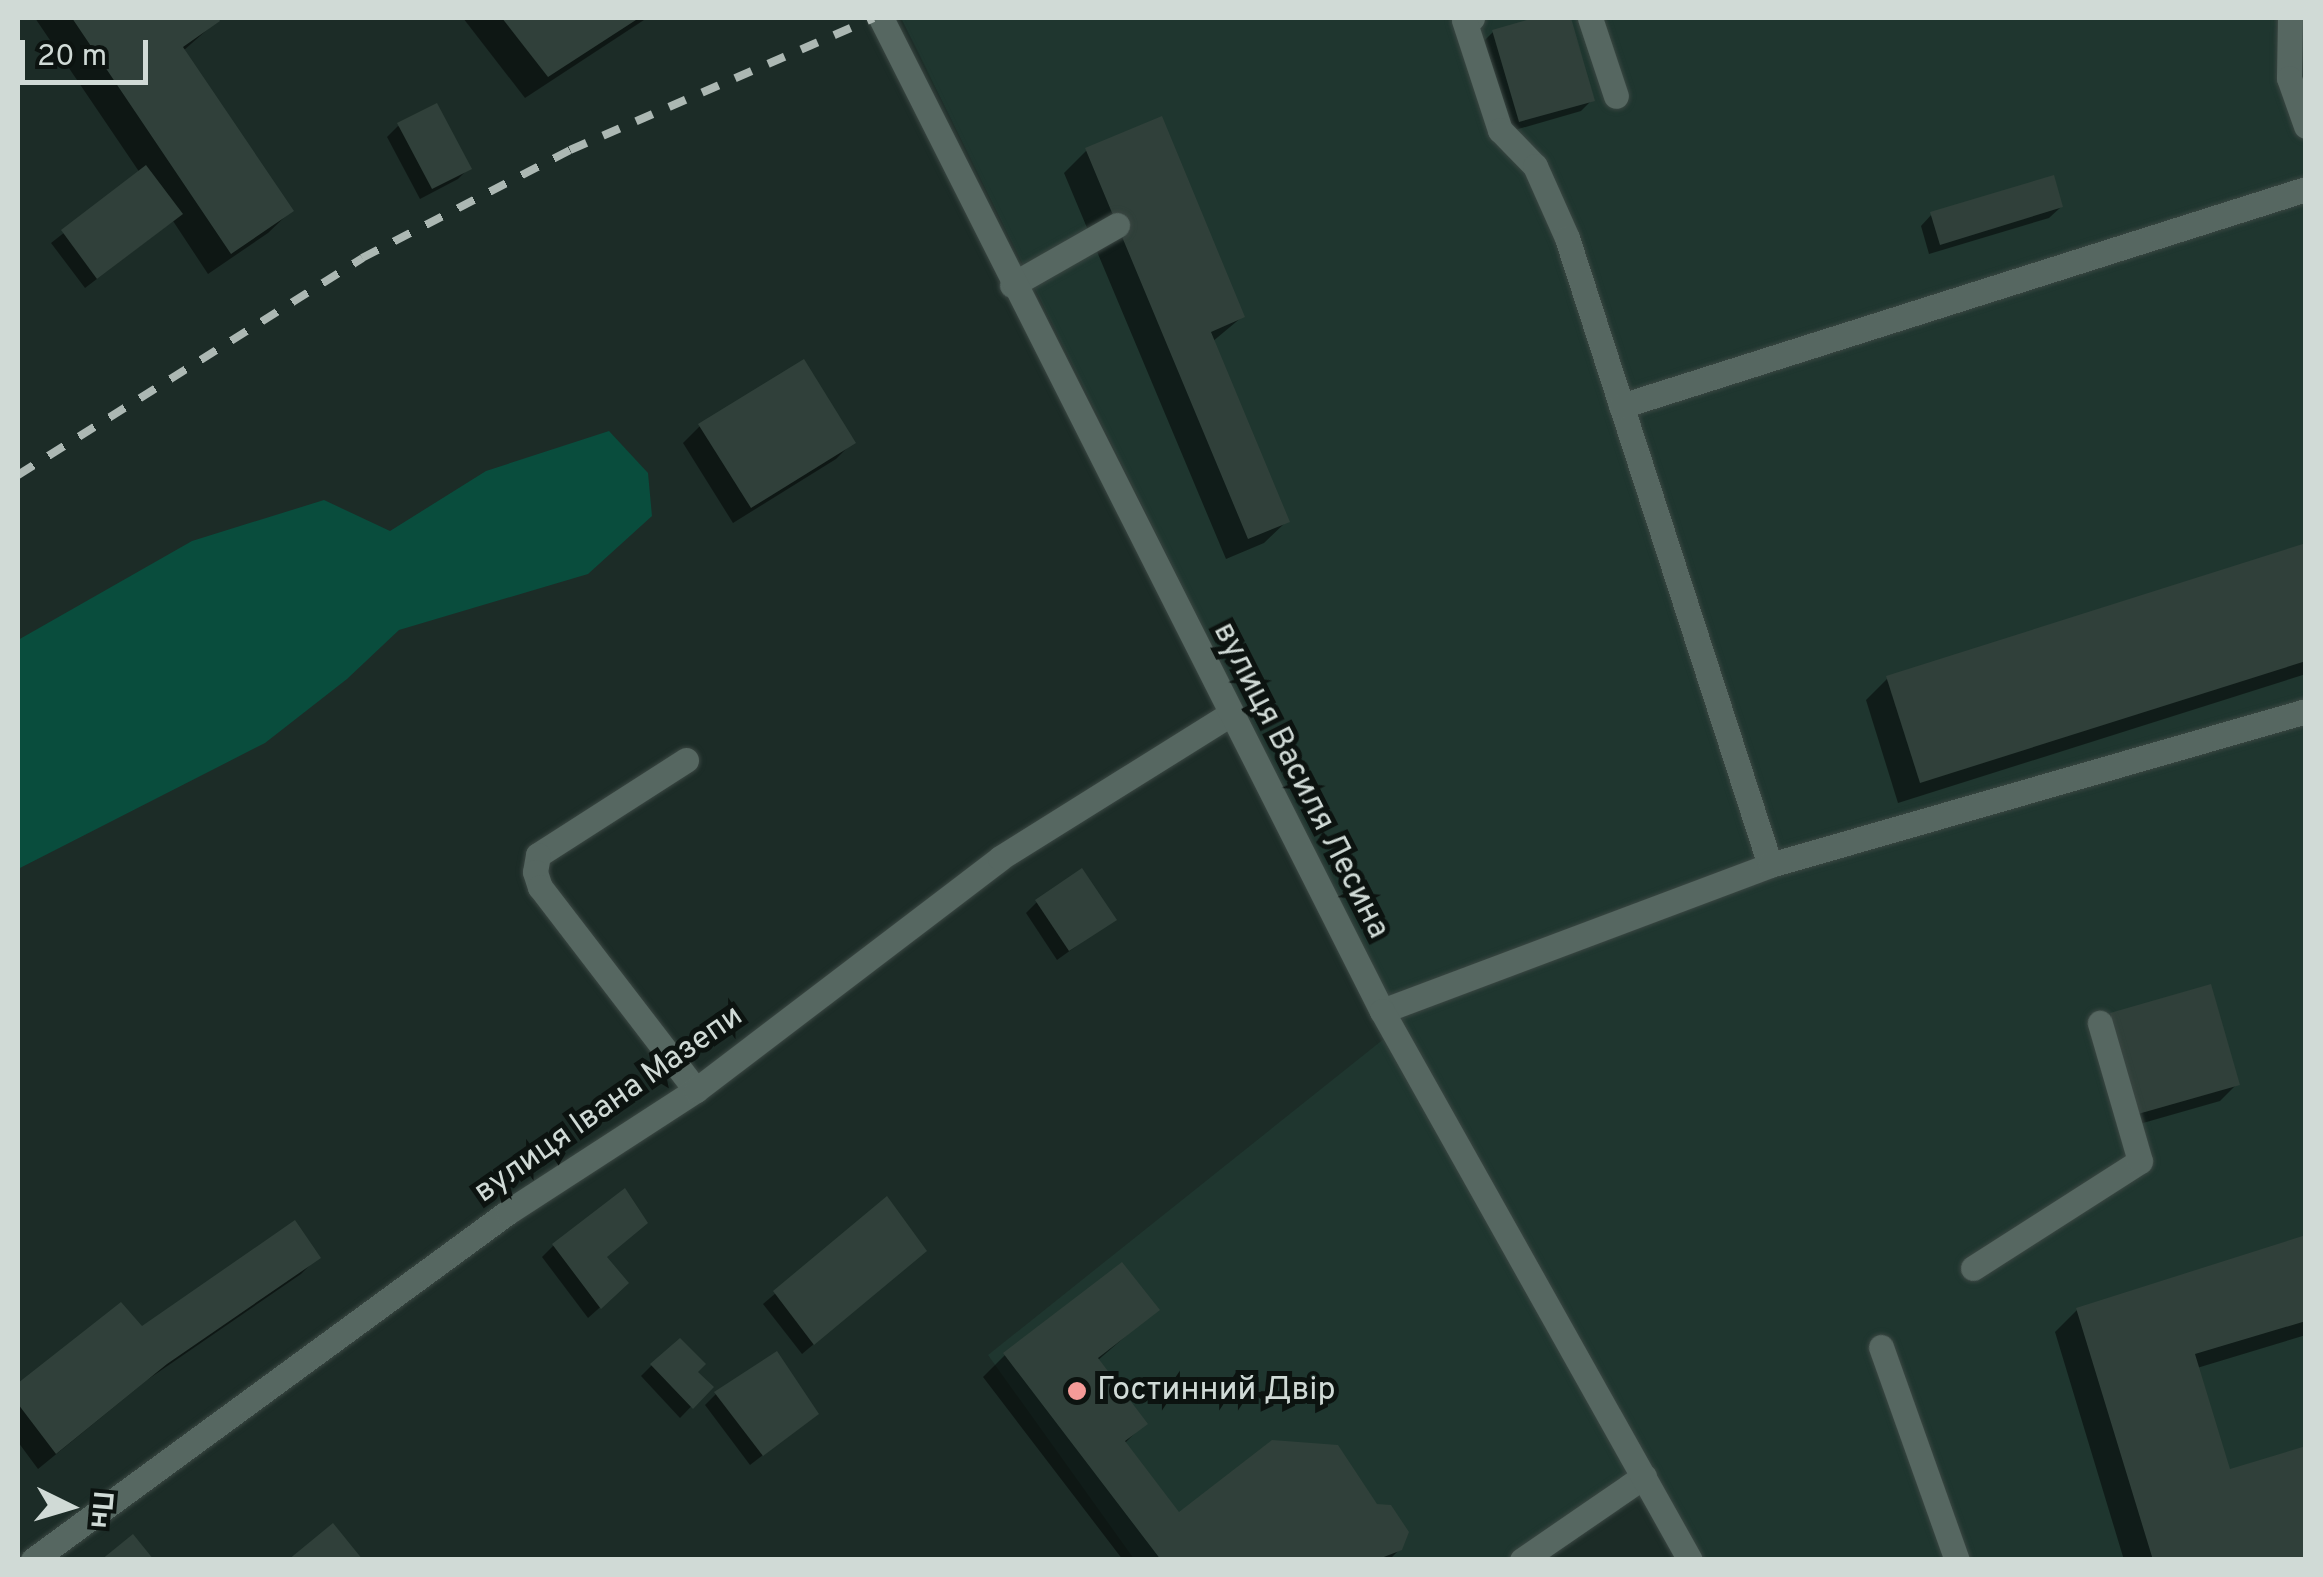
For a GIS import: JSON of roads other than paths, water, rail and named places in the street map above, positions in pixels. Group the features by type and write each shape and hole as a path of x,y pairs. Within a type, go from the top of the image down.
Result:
{"street":[{"name":"вулиця Василя Лесина","path":"880,18 1382,1010 1690,1560"},
{"path":"1472,18 1464,20 1500,130 1535,166 1559,220 1770,865"},
{"path":"1590,18 1616,96"},
{"path":"2290,18 2289,78 2306,126"},
{"path":"1621,406 2306,189"},
{"path":"1012,285 1117,225"},
{"path":"1382,1010 1770,865 2306,711"},
{"name":"вулиця Івана Мазепи","path":"32,1560 508,1212 696,1090 1000,858 1230,716"},
{"path":"686,760 538,856 536,872 540,887 696,1090"},
{"path":"1973,1268 2140,1160 2100,1023"},
{"path":"1882,1348 1958,1560"},
{"path":"1522,1560 1644,1476"}],"railway":[{"path":"18,475 362,258 570,150 873,18"}],"place":[{"name":"Гостинний Двір","path":"1077,1391"}]}
